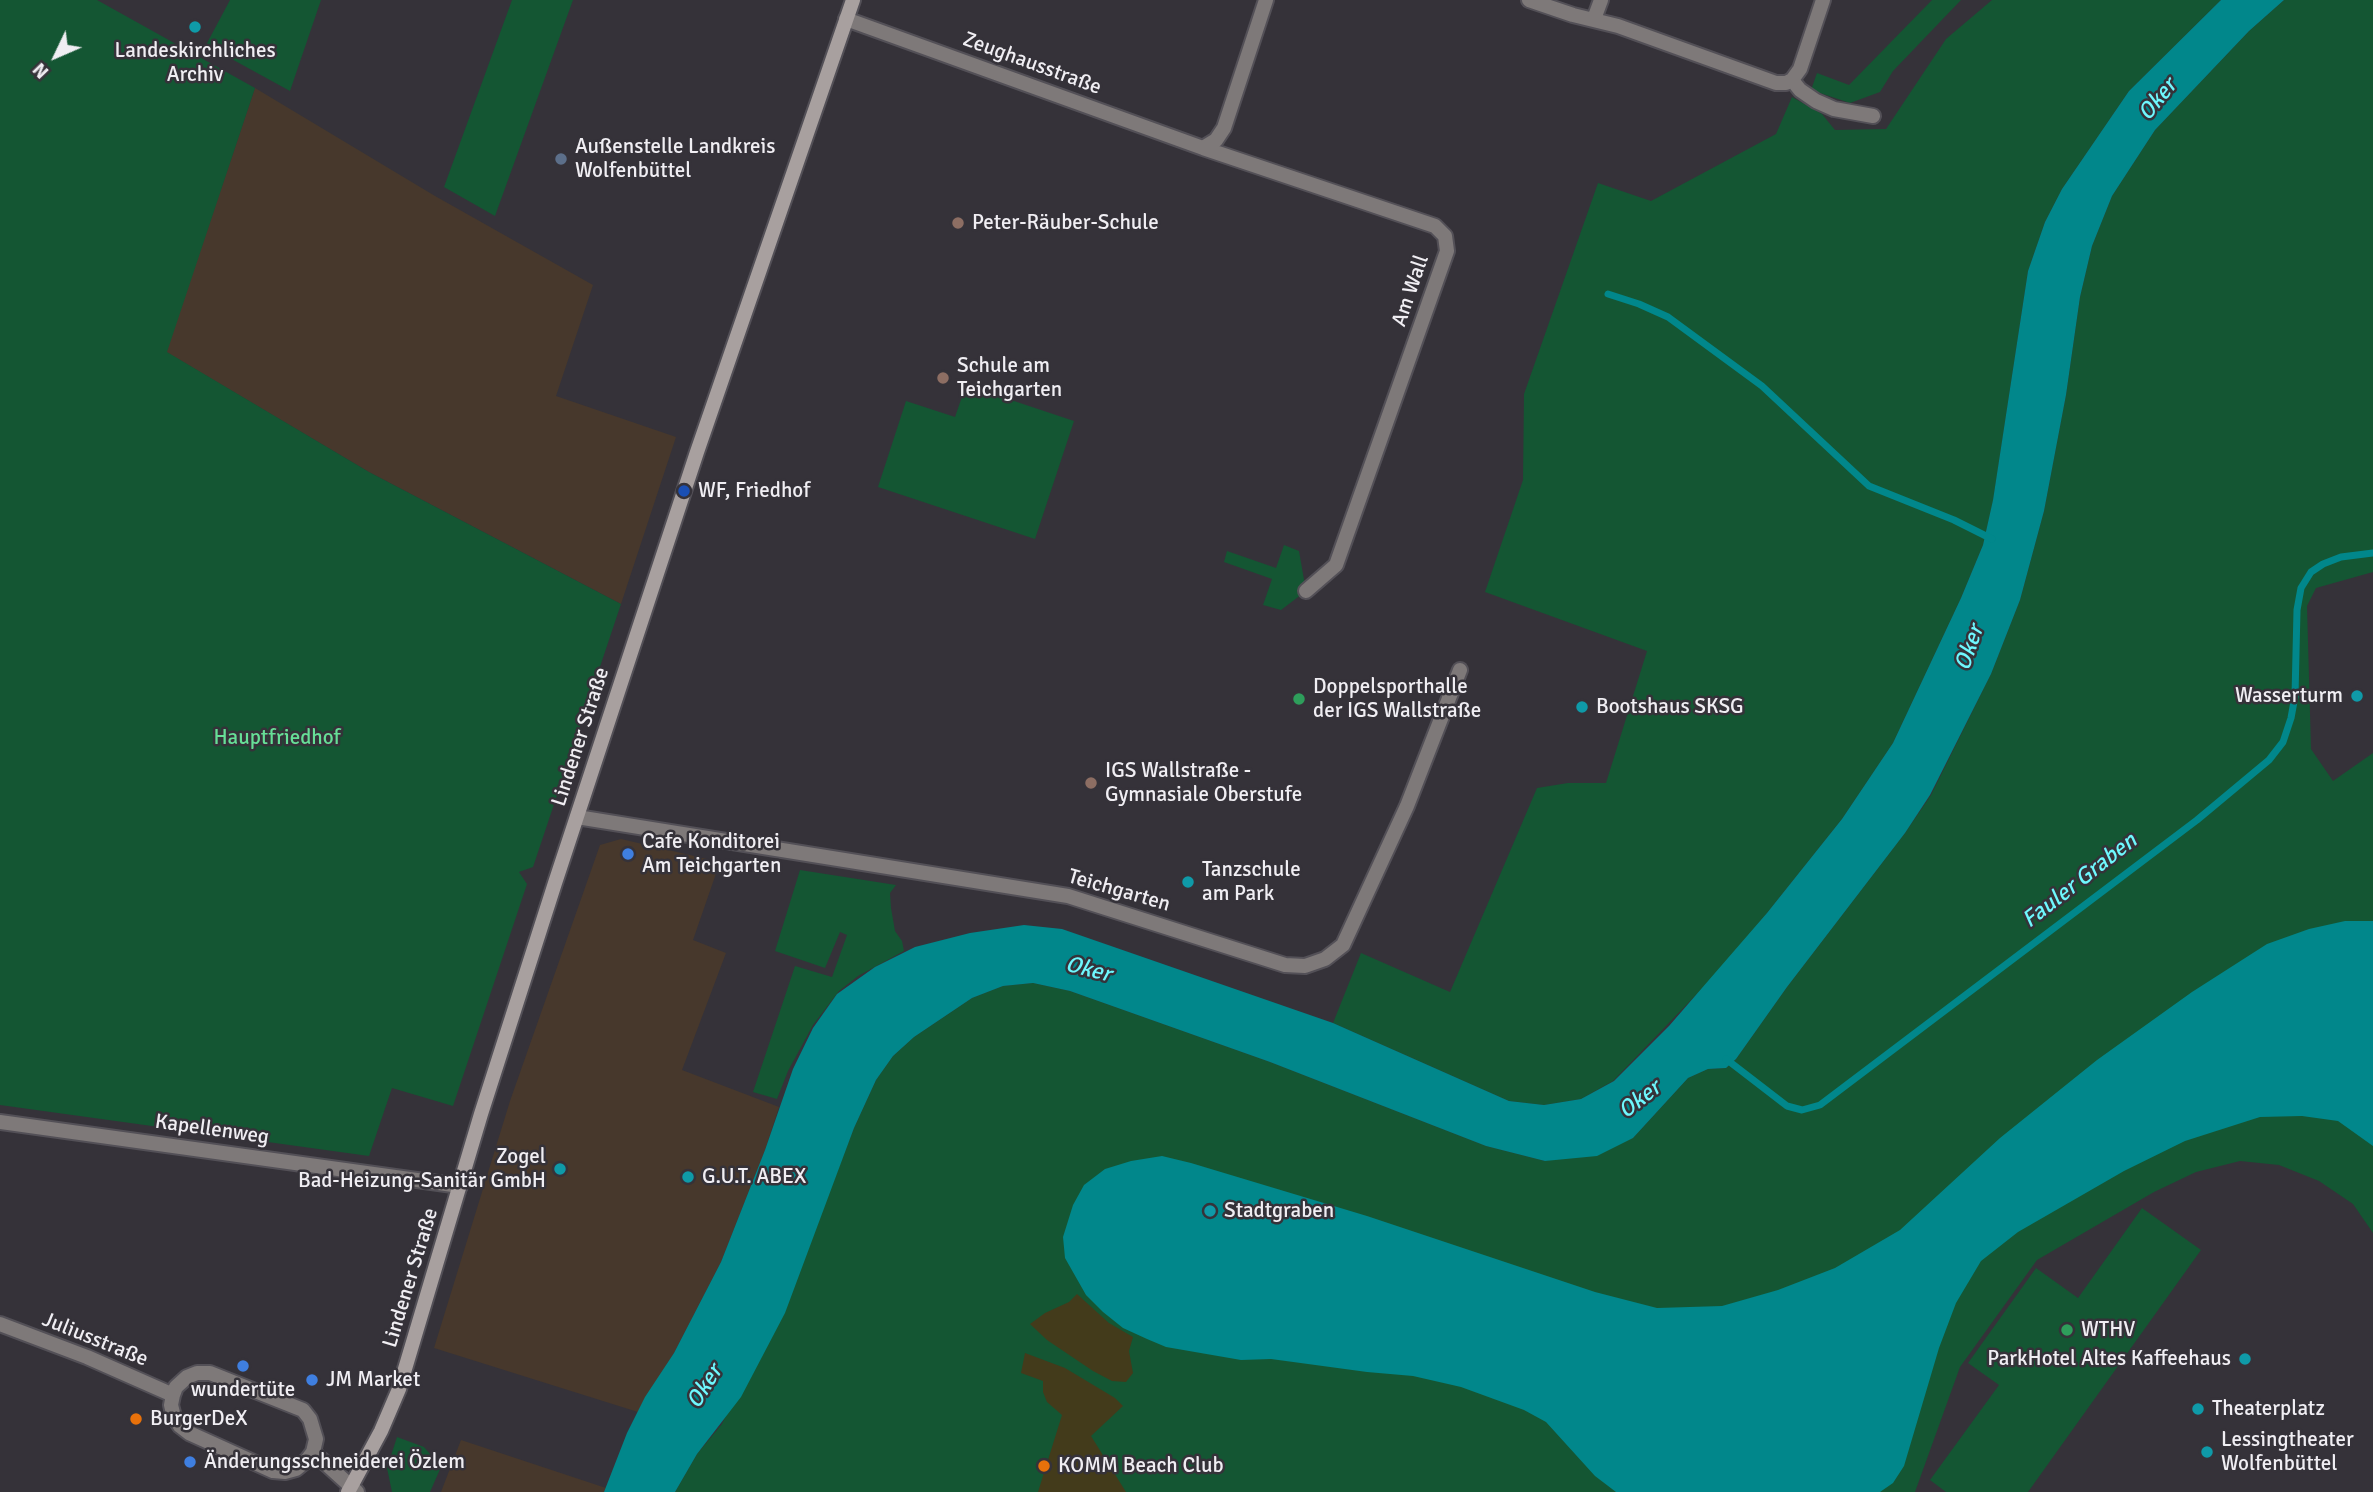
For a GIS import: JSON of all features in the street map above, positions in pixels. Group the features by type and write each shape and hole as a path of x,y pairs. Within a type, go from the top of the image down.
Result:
{"main road":[{"name":"Lindener Straße","path":"352,1490 399,1389 482,1112 692,467 853,0"}],"street":[{"path":"1203,148 1216,140 1224,128 1266,0"},
{"path":"1529,0 1594,19 1776,83 1792,80 1800,69 1823,0"},
{"path":"1594,19 1601,0"},
{"name":"Zeughausstraße","path":"846,19 1203,148"},
{"path":"1792,80 1800,90 1816,101 1834,109 1873,116"},
{"name":"Am Wall","path":"1203,148 1435,226 1446,236 1447,251 1336,565 1306,591"},
{"name":"Teichgarten","path":"578,817 1068,895 1284,965 1305,966 1325,960 1343,945 1407,806 1460,670"},
{"name":"Kapellenweg","path":"0,1122 460,1185"},
{"name":"Juliusstraße","path":"0,1324 87,1357 173,1395"},
{"path":"197,1373 209,1373 303,1410 314,1428 316,1439 313,1452 296,1469 272,1471 189,1433 174,1417 171,1405 173,1395 176,1387 187,1377 197,1373"},
{"path":"313,1452 352,1490"}],"shaded area":[{"path":"255,88 435,196 593,285 556,396 676,437 621,604 369,472 166,352"},
{"path":"621,839 720,862 693,940 726,953 682,1070 779,1107 721,1262 674,1353 638,1412 434,1348 510,1101 600,845"},
{"path":"461,1440 606,1488 604,1492 441,1492"}],"green space":[{"name":"Hauptfriedhof","path":"0,0 97,0 255,88 167,352 369,472 621,604 533,867 519,872 527,884 453,1106 392,1088 369,1156 0,1105"},
{"path":"230,0 321,0 290,91 206,45"},
{"path":"512,0 573,0 495,216 444,187"},
{"path":"1932,0 1961,0 1893,71 1880,92 1850,103 1811,90 1817,73 1849,85"},
{"path":"1992,0 2221,0 2129,91 2062,189 2045,222 2028,271 1993,501 1983,545 1893,743 1842,819 1716,974 1613,1081 1581,1099 1544,1105 1509,1101 1333,1023 1361,953 1450,992 1537,788 1568,783 1606,783 1647,651 1485,592 1523,480 1524,394 1598,183 1651,201 1776,134 1792,97 1822,114 1835,130 1886,129 1946,39"},
{"path":"2284,0 2373,0 2373,572 2316,588 2307,606 2311,749 2333,781 2373,753 2373,1233 2353,1204 2319,1181 2279,1165 2240,1161 2196,1172 2154,1192 2037,1260 1960,1367 1915,1492 675,1492 697,1454 722,1424 823,1208 876,1080 893,1056 914,1037 972,998 1003,986 1033,983 1070,991 1270,1062 1486,1146 1545,1161 1633,1138 1688,1078 1708,1069 1726,1068 1736,1059 1931,795 1991,674 2020,600 2044,511 2066,395 2080,297 2092,246 2112,196 2155,130 2249,31"},
{"path":"966,385 1074,421 1035,539 878,487 906,401 955,417"},
{"path":"1284,545 1299,551 1306,591 1281,610 1263,605 1272,579 1224,562 1227,551 1276,568"},
{"path":"800,870 896,885 890,893 891,908 895,931 902,941 904,951 858,976 839,991 813,1025 788,1071 777,1099 753,1092 795,966 832,977 847,935 840,932 825,968 775,951"},
{"name":"WTHV","path":"2142,1208 2201,1250 2028,1492 1946,1492 1930,1480 1999,1385 1968,1363 2036,1268 2078,1298"},
{"path":"397,1437 424,1447 441,1467 430,1492 392,1492 387,1468"}],"sand":[{"path":"1077,1294 1109,1323 1133,1337 1129,1351 1133,1373 1126,1382 1112,1381 1093,1371 1047,1340 1030,1324 1045,1313 1069,1302"},
{"path":"1025,1353 1065,1368 1115,1398 1123,1406 1091,1436 1126,1492 1038,1492 1062,1415 1047,1402 1043,1381 1021,1373"}],"water":[{"name":"Oker","path":"2221,0 2284,0 2249,31 2155,130 2112,196 2092,246 2080,297 2066,395 2044,511 2020,600 1991,674 1930,795 1905,833 1787,987 1736,1059 1726,1068 1708,1069 1688,1078 1633,1138 1597,1156 1545,1161 1486,1146 1270,1062 1070,991 1033,983 1003,986 972,998 914,1037 893,1056 876,1080 854,1128 785,1313 741,1397 697,1454 675,1492 604,1492 627,1433 645,1397 674,1353 721,1262 793,1069 813,1028 837,994 875,967 915,947 970,933 1024,925 1062,929 1333,1023 1509,1101 1544,1105 1581,1099 1614,1081 1669,1026 1767,913 1842,819 1893,743 1983,545 1993,500 2028,271 2045,222 2062,189 2129,91"},
{"name":"Stadtgraben","path":"2345,921 2373,921 2373,1146 2338,1121 2302,1116 2260,1117 2185,1141 2124,1171 2018,1232 1981,1261 1956,1303 1939,1348 1904,1466 1893,1483 1880,1492 1616,1492 1595,1476 1546,1422 1524,1410 1461,1387 1413,1376 1271,1359 1241,1360 1166,1347 1147,1339 1123,1328 1103,1312 1086,1295 1065,1258 1063,1237 1073,1205 1084,1185 1105,1169 1162,1156 1367,1216 1595,1292 1657,1308 1722,1306 1778,1290 1835,1268 1900,1230 2000,1138 2097,1060 2192,992 2267,944 2309,929"}],"waterway":[{"path":"1608,294 1668,317 1762,386 1869,486 1954,520 1992,539"},
{"name":"Fauler Graben","path":"1726,1059 1787,1106 1802,1110 1820,1105 2197,820 2269,760 2283,742 2295,696 2297,610 2301,588 2311,572 2341,557 2373,553"}],"place":[{"name":"Landeskirchliches Archiv","path":"195,27"},
{"name":"Außenstelle Landkreis Wolfenbüttel","path":"561,159"},
{"name":"Peter-Räuber-Schule","path":"958,223"},
{"name":"Schule am Teichgarten","path":"943,378"},
{"name":"WF, Friedhof","path":"684,491"},
{"name":"Wasserturm","path":"2357,696"},
{"name":"Doppelsporthalle der IGS Wallstraße","path":"1299,699"},
{"name":"Bootshaus SKSG","path":"1582,707"},
{"name":"IGS Wallstraße - Gymnasiale Oberstufe","path":"1091,783"},
{"name":"Cafe Konditorei Am Teichgarten","path":"628,854"},
{"name":"Tanzschule am Park","path":"1188,882"},
{"name":"Zogel Bad-Heizung-Sanitär GmbH","path":"560,1169"},
{"name":"G.U.T. ABEX","path":"688,1177"},
{"name":"Stadtgraben","path":"1210,1211"},
{"name":"WTHV","path":"2067,1330"},
{"name":"ParkHotel Altes Kaffeehaus","path":"2245,1359"},
{"name":"wundertüte","path":"243,1366"},
{"name":"JM Market","path":"312,1380"},
{"name":"Theaterplatz","path":"2198,1409"},
{"name":"BurgerDeX","path":"136,1419"},
{"name":"Lessingtheater Wolfenbüttel","path":"2207,1452"},
{"name":"Änderungsschneiderei Özlem","path":"190,1462"},
{"name":"KOMM Beach Club","path":"1044,1466"}]}
